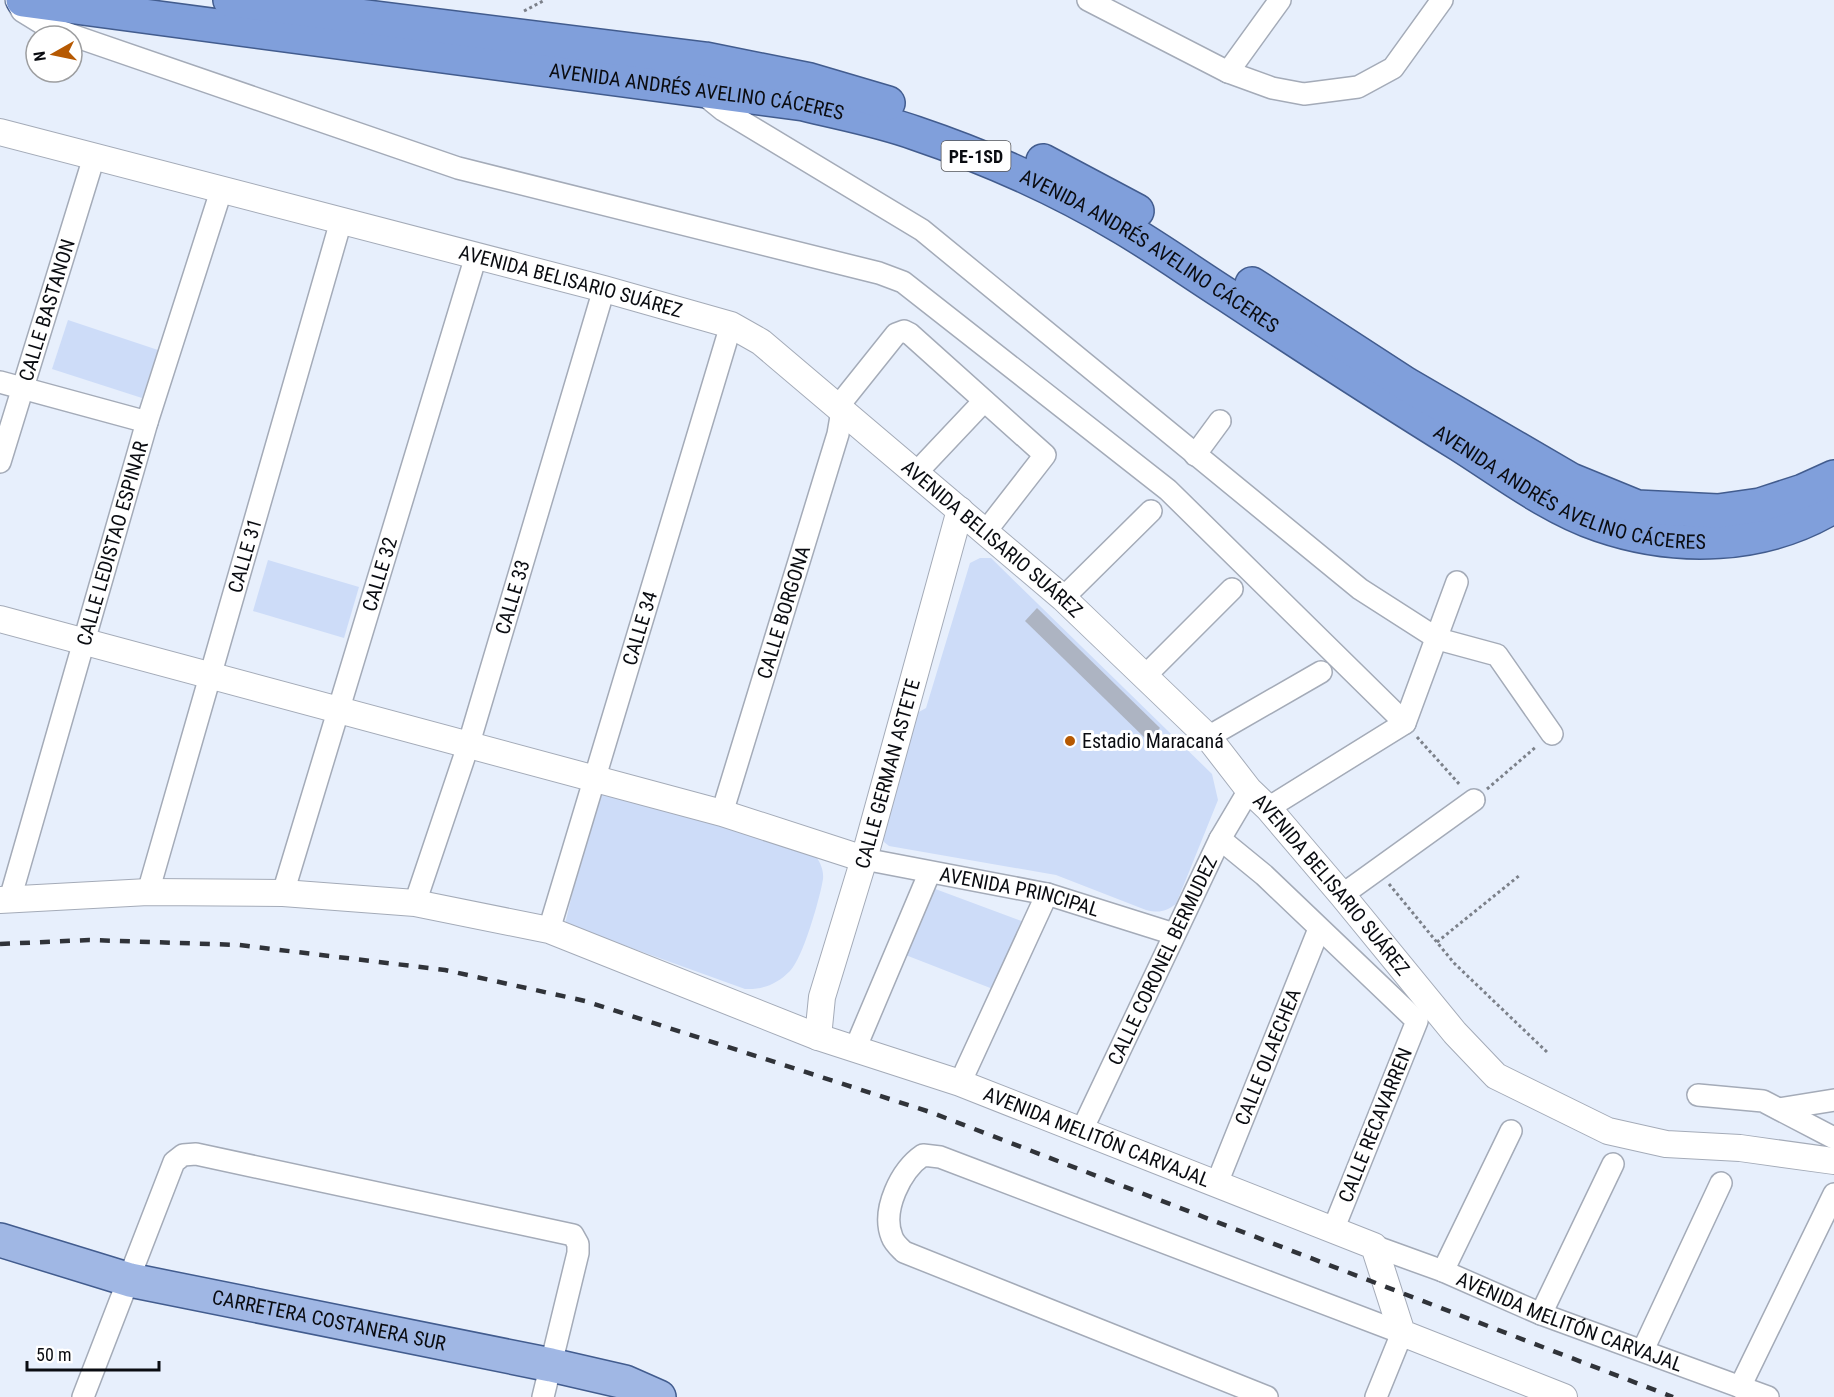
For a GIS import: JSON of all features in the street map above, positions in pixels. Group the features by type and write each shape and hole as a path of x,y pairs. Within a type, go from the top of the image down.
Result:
{"highway":[{"name":"AVENIDA ANDRÉS AVELINO CÁCERES","path":"23,0 804,104 912,132 963,150 1041,185 1120,226 1405,411 1560,507 1600,525 1670,542 1707,544 1744,539 1784,528 1834,506"},
{"name":"AVENIDA ANDRÉS AVELINO CÁCERES","path":"230,0 705,59 810,80 917,111 972,130 1092,184 1406,384 1571,480 1637,507 1718,511 1760,505 1803,491 1834,477"}],"main road":[{"name":"CARRETERA COSTANERA SUR","path":"0,1240 130,1280 550,1365 625,1382 659,1397"}],"street":[{"path":"16,0 22,11 48,27 458,168 879,273 903,282 1168,490 1405,723"},
{"path":"1228,72 1280,0"},
{"path":"1102,3 1228,72 1272,88 1304,94 1358,87 1393,68 1442,0"},
{"path":"704,90 707,97 723,110 922,230 1360,589 1438,639 1497,655 1552,734"},
{"name":"AVENIDA BELISARIO SUÁREZ","path":"0,132 604,289 731,325 761,342 986,531 1062,598 1208,737 1249,790 1268,808 1342,895 1455,1033 1496,1076 1608,1131 1666,1144 1740,1148 1834,1161"},
{"name":"CALLE BASTANON","path":"0,462 94,157"},
{"name":"CALLE LEDISTAO ESPINAR","path":"5,899 84,642 147,423 221,190"},
{"name":"CALLE 31","path":"148,892 341,221"},
{"name":"CALLE 32","path":"283,893 476,256"},
{"name":"CALLE 33","path":"416,903 469,743 604,289"},
{"name":"CALLE 34","path":"549,930 592,779 731,325"},
{"name":"CALLE BORGONA","path":"722,813 835,445 844,399 896,334 904,331 984,401"},
{"path":"0,382 147,423"},
{"path":"916,473 984,401 1045,455 986,531"},
{"path":"1194,455 1220,421"},
{"name":"CALLE GERMAN ASTETE","path":"818,1037 822,997 864,859 960,510"},
{"path":"1062,598 1151,511"},
{"path":"1268,808 1405,723 1438,639 1457,582"},
{"path":"1144,677 1232,589"},
{"path":"0,619 339,711 469,743 592,779 722,813 864,859"},
{"path":"1208,737 1321,672"},
{"name":"CALLE CORONEL BERMUDEZ","path":"1081,1132 1220,839 1249,790"},
{"path":"1342,895 1474,800"},
{"path":"1220,839 1264,875 1319,930"},
{"name":"AVENIDA PRINCIPAL","path":"864,859 929,874 1047,894 1174,934"},
{"path":"855,1049 929,874"},
{"name":"AVENIDA MELITÓN CARVAJAL","path":"5,899 148,892 283,893 416,903 549,930 818,1037 960,1083 1443,1271 1541,1314 1768,1397"},
{"path":"960,1083 1047,894"},
{"name":"CALLE RECAVARREN","path":"1319,930 1417,1020 1333,1230"},
{"name":"CALLE OLAECHEA","path":"1217,1183 1319,930"},
{"path":"1698,1095 1763,1101 1834,1138"},
{"path":"1779,1109 1834,1100"},
{"path":"1443,1271 1511,1131"},
{"path":"83,1397 174,1162 183,1155 195,1154 573,1235 578,1244 578,1253 543,1397"},
{"path":"1267,1397 1229,1391 904,1252 893,1239 889,1220 896,1192 911,1163 923,1155 940,1157 1402,1333 1530,1391 1564,1397"},
{"path":"1541,1314 1613,1164"},
{"path":"1643,1350 1721,1183"},
{"path":"1740,1388 1834,1194"},
{"path":"1374,1246 1402,1333 1376,1397"}],"path":[{"path":"1405,723 1474,800 1552,734"},
{"path":"1377,868 1454,963 1549,1054"},
{"path":"1437,942 1520,875"}],"shaded area":[{"path":"68,320 158,350 142,398 52,369"},
{"name":"Estadio Maracaná","path":"980,558 991,558 1212,774 1218,800 1176,904 1168,909 1158,912 1146,910 1056,875 889,846 884,842 882,834 917,713 926,708 970,563"},
{"path":"268,560 359,587 344,638 253,611"},
{"path":"597,791 814,853 821,865 823,879 805,941 790,971 769,985 745,989 565,924"},
{"path":"930,887 1027,923 998,991 903,954"}],"building":[{"path":"1037,608 1160,728 1148,741 1025,621"}],"railway":[{"path":"0,944 89,940 239,945 445,970 585,1001 930,1112 1673,1397"}],"place":[{"name":"Estadio Maracaná","path":"1070,741"}]}
